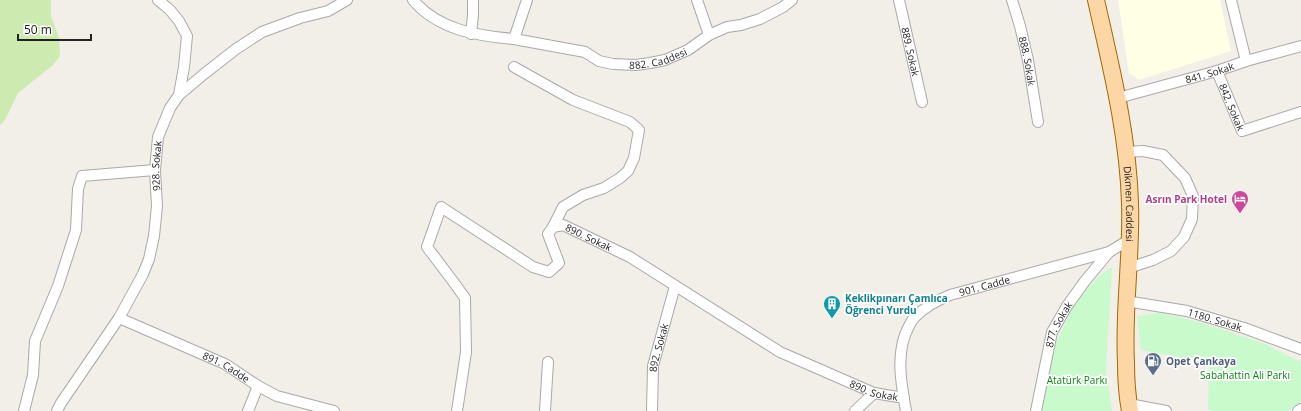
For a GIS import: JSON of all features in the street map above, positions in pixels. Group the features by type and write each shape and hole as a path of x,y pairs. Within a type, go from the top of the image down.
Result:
{"main road":[{"name":"Dikmen Caddesi","path":"1096,0 1118,98 1127,152 1130,204 1125,349 1126,385 1130,407"}],"street":[{"path":"158,0 170,10 179,21 187,36 179,95"},
{"name":"928. Sokak","path":"57,411 119,318 140,280 149,259 154,236 157,206 155,170 158,137 170,108 179,95 236,49 262,32 300,18 328,11 347,0"},
{"name":"882. Caddesi","path":"413,0 419,8 433,18 471,34 514,39 585,52 599,61 613,64 636,65 650,64 665,60 688,50 709,35 728,27 741,25 760,19 783,7 792,0"},
{"path":"471,34 473,0"},
{"path":"514,39 527,0"},
{"path":"697,0 709,35"},
{"name":"889. Sokak","path":"899,0 922,102"},
{"name":"888. Sokak","path":"1012,0 1028,60 1038,122"},
{"path":"1231,0 1246,61"},
{"name":"841. Sokak","path":"1118,98 1301,46"},
{"path":"514,67 573,100 630,122 639,130 634,158 628,171 604,188 583,195 563,207 552,227"},
{"name":"842. Sokak","path":"1217,71 1242,131 1301,112"},
{"path":"1127,152 1143,151 1163,155 1185,178 1193,196 1192,219 1184,237 1180,242 1171,251 1153,260 1128,268"},
{"path":"24,411 33,374 35,341 58,286 76,230 78,189 82,176 155,170"},
{"name":"890. Sokak","path":"457,411 466,352 464,324 465,298 427,247 441,207 533,267 549,272 559,263 548,234 552,227 563,225 630,257 780,352 874,393 904,398"},
{"name":"901. Cadde","path":"906,411 901,377 900,354 906,332 915,316 932,303 950,295 1109,252 1129,240"},
{"name":"877. Sokak","path":"1036,411 1052,332 1067,306 1109,252"},
{"name":"892. Sokak","path":"652,411 653,366 674,286"},
{"name":"1180. Sokak","path":"1126,301 1188,311 1244,328 1301,349"},
{"name":"891. Cadde","path":"119,318 224,364 258,386 277,396 328,410"},
{"path":"545,411 548,362"},
{"path":"248,411 258,386"},
{"path":"855,411 874,393"},
{"path":"1130,407 1166,411"}],"shaded area":[{"path":"1118,0 1220,0 1231,51 1139,80 1129,73"}],"green space":[{"path":"0,0 51,0 51,16 59,38 60,56 53,65 18,93 5,120 0,125"},
{"name":"Atatürk Parkı","path":"1112,267 1106,370 1112,411 1042,411 1045,386 1054,347 1076,301 1098,277"},
{"name":"Sabahattin Ali Parkı","path":"1159,313 1200,322 1265,344 1301,362 1301,402 1288,411 1213,411 1208,409 1209,363 1141,350 1137,316"}],"place":[{"name":"Asrın Park Hotel","path":"1240,214"},
{"name":"Keklikpınarı Çamlıca Öğrenci Yurdu","path":"832,319"},
{"name":"Opet Çankaya","path":"1153,376"}]}
